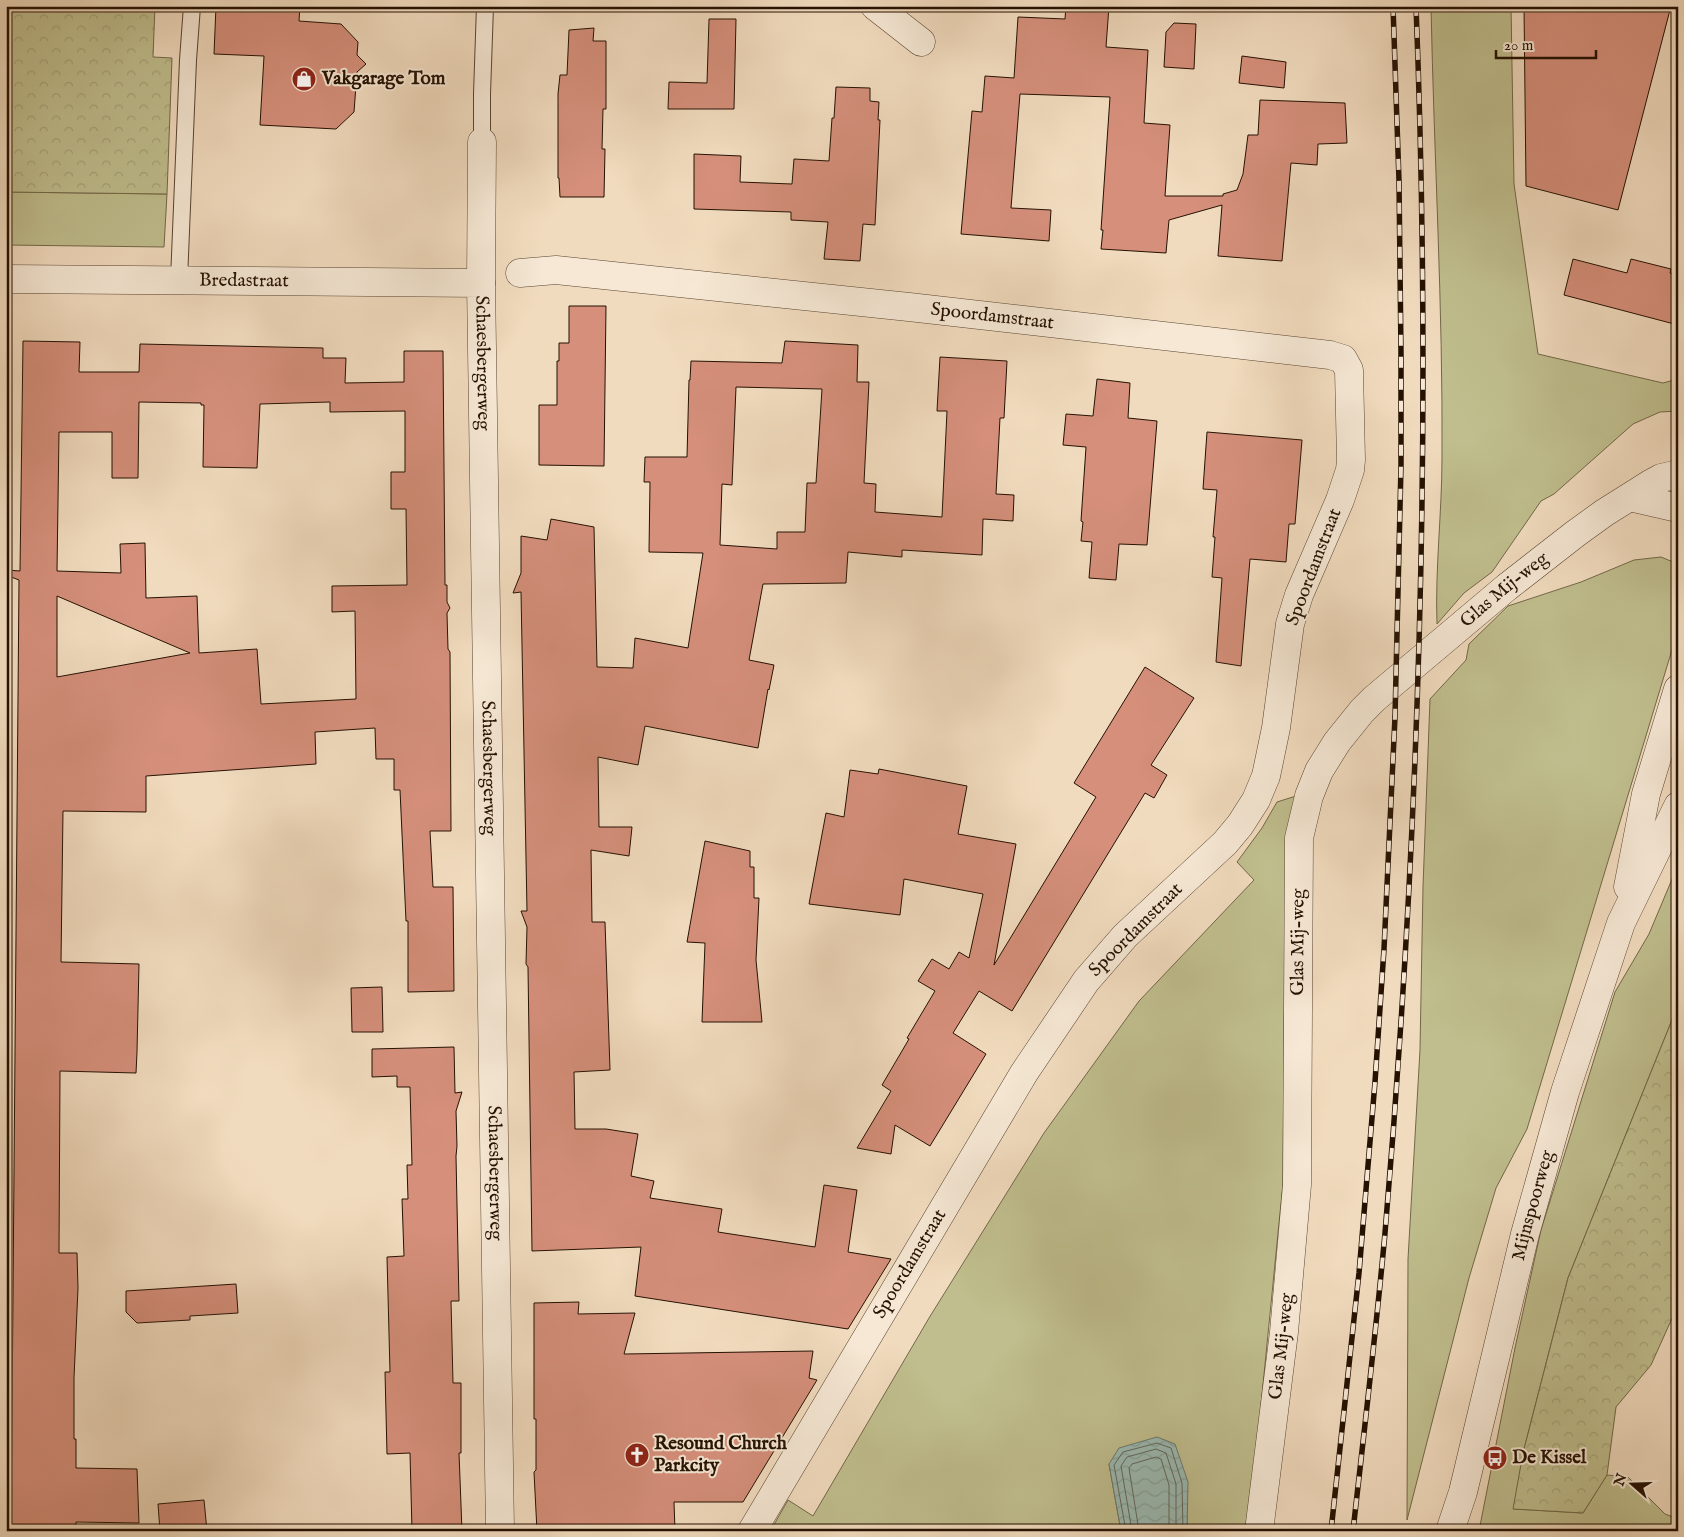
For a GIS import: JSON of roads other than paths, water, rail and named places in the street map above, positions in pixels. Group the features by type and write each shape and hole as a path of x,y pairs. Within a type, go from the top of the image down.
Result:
{"street":[{"path":"875,6 921,42"},
{"name":"Schaesbergerweg","path":"482,142 481,283 500,1531"},
{"name":"Spoordamstraat","path":"520,273 556,270 919,308 1330,355 1343,359 1349,370 1350,470 1340,500 1299,595 1290,624 1276,728 1266,776 1256,800 1225,843 1125,936 1086,980 1024,1073 752,1531"},
{"name":"Bredastraat","path":"6,278 481,283"},
{"name":"Glas Mij-weg","path":"1259,1531 1284,1332 1297,1185 1298,858 1302,825 1319,771 1337,742 1374,699 1506,587 1604,513 1661,478 1678,474"},
{"path":"1630,498 1678,508"},
{"name":"Mijnspoorweg","path":"1622,923 1646,794 1678,689"},
{"name":"Mijnspoorweg","path":"1450,1531 1463,1492 1533,1205 1565,1092 1622,923 1678,806"},
{"name":"Mijnspoorweg","path":"1458,1531 1463,1492"}],"lane":[{"path":"179,280 187,70 192,6"},
{"name":"Schaesbergerweg","path":"482,142 485,6"}],"water":[{"path":"1157,1437 1175,1444 1188,1482 1187,1531 1121,1531 1109,1464 1119,1448"}],"railway":[{"path":"1331,1531 1359,1273 1375,1082 1384,949 1395,717 1401,466 1401,354 1399,181 1393,6"},
{"path":"1353,1531 1385,1233 1407,927 1414,773 1420,620 1423,313 1421,159 1416,6"}],"place":[{"name":"Vakgarage Tom","path":"304,79"},
{"name":"Resound Church Parkcity","path":"637,1455"},
{"name":"De Kissel","path":"1495,1458"}]}
